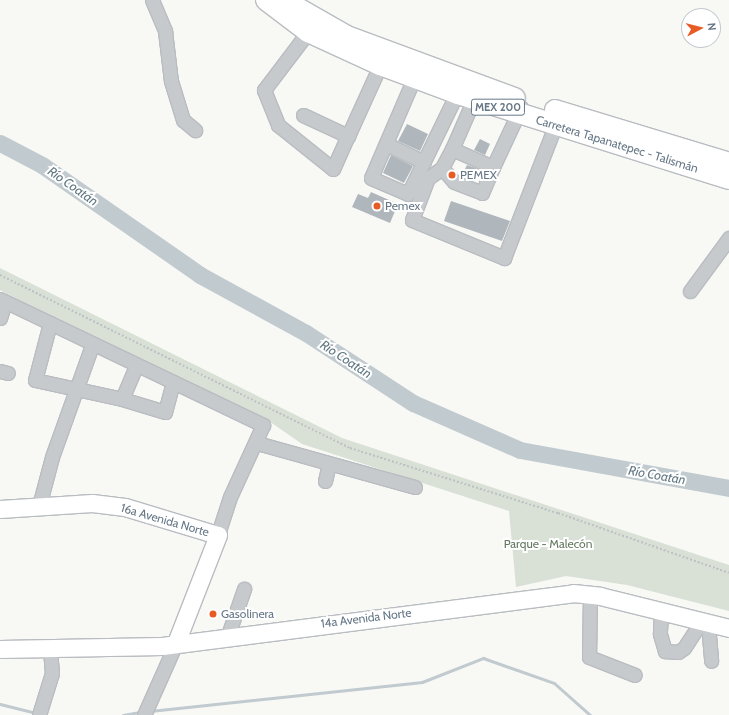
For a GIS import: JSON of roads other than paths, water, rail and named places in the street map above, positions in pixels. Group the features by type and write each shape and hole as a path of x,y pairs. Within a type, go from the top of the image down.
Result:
{"highway":[{"name":"Carretera Tapanatepec - Talismán","path":"280,4 308,32 469,90 558,118 729,163"},
{"name":"Carretera Tapanatepec - Talismán","path":"280,4 347,36 383,59"},
{"name":"Carretera Tapanatepec - Talismán","path":"558,118 729,179"}],"main road":[{"name":"16a Avenida Norte","path":"0,509 92,502 120,506 218,535 176,643"},
{"name":"14a Avenida Norte","path":"0,649 50,649 176,643 201,638 540,596 590,595 729,628"},
{"path":"187,616 201,638"}],"street":[{"path":"152,0 165,31 171,81 183,120 194,130"},
{"path":"308,32 264,90 278,125 333,169 383,59"},
{"path":"417,71 371,178 408,194 424,162 469,90"},
{"path":"469,90 452,149 442,168 428,178 412,220 504,258 558,118"},
{"path":"442,168 454,182 482,193 521,107"},
{"path":"303,115 348,136"},
{"path":"386,144 424,162"},
{"path":"452,149 493,167"},
{"path":"690,291 729,238"},
{"path":"0,318 2,300 92,345 263,425 257,443 230,497 218,535"},
{"path":"50,323 33,377 122,398 165,412 173,382"},
{"path":"39,506 76,388 92,345"},
{"path":"122,398 136,366"},
{"path":"257,443 415,487"},
{"path":"325,481 330,463"},
{"path":"228,635 244,589"},
{"path":"590,595 588,657 635,675"},
{"path":"661,612 660,634 665,651 678,652 684,648 705,623"},
{"path":"705,623 711,661"},
{"path":"145,711 176,643"},
{"path":"42,709 52,674 50,649"}],"waterway":[{"name":"Río Coatán","path":"0,143 42,165 200,275 306,333 413,403 520,450 729,488"},
{"path":"150,711 422,682 483,658 554,683 590,715"},
{"path":"0,704 37,713"},
{"path":"123,715 140,712"}],"place":[{"name":"PEMEX","path":"452,175"},
{"name":"Pemex","path":"377,206"},
{"name":"Gasolinera","path":"213,614"}],"park label":[{"name":"Parque - Malecón","path":"548,544"}]}
